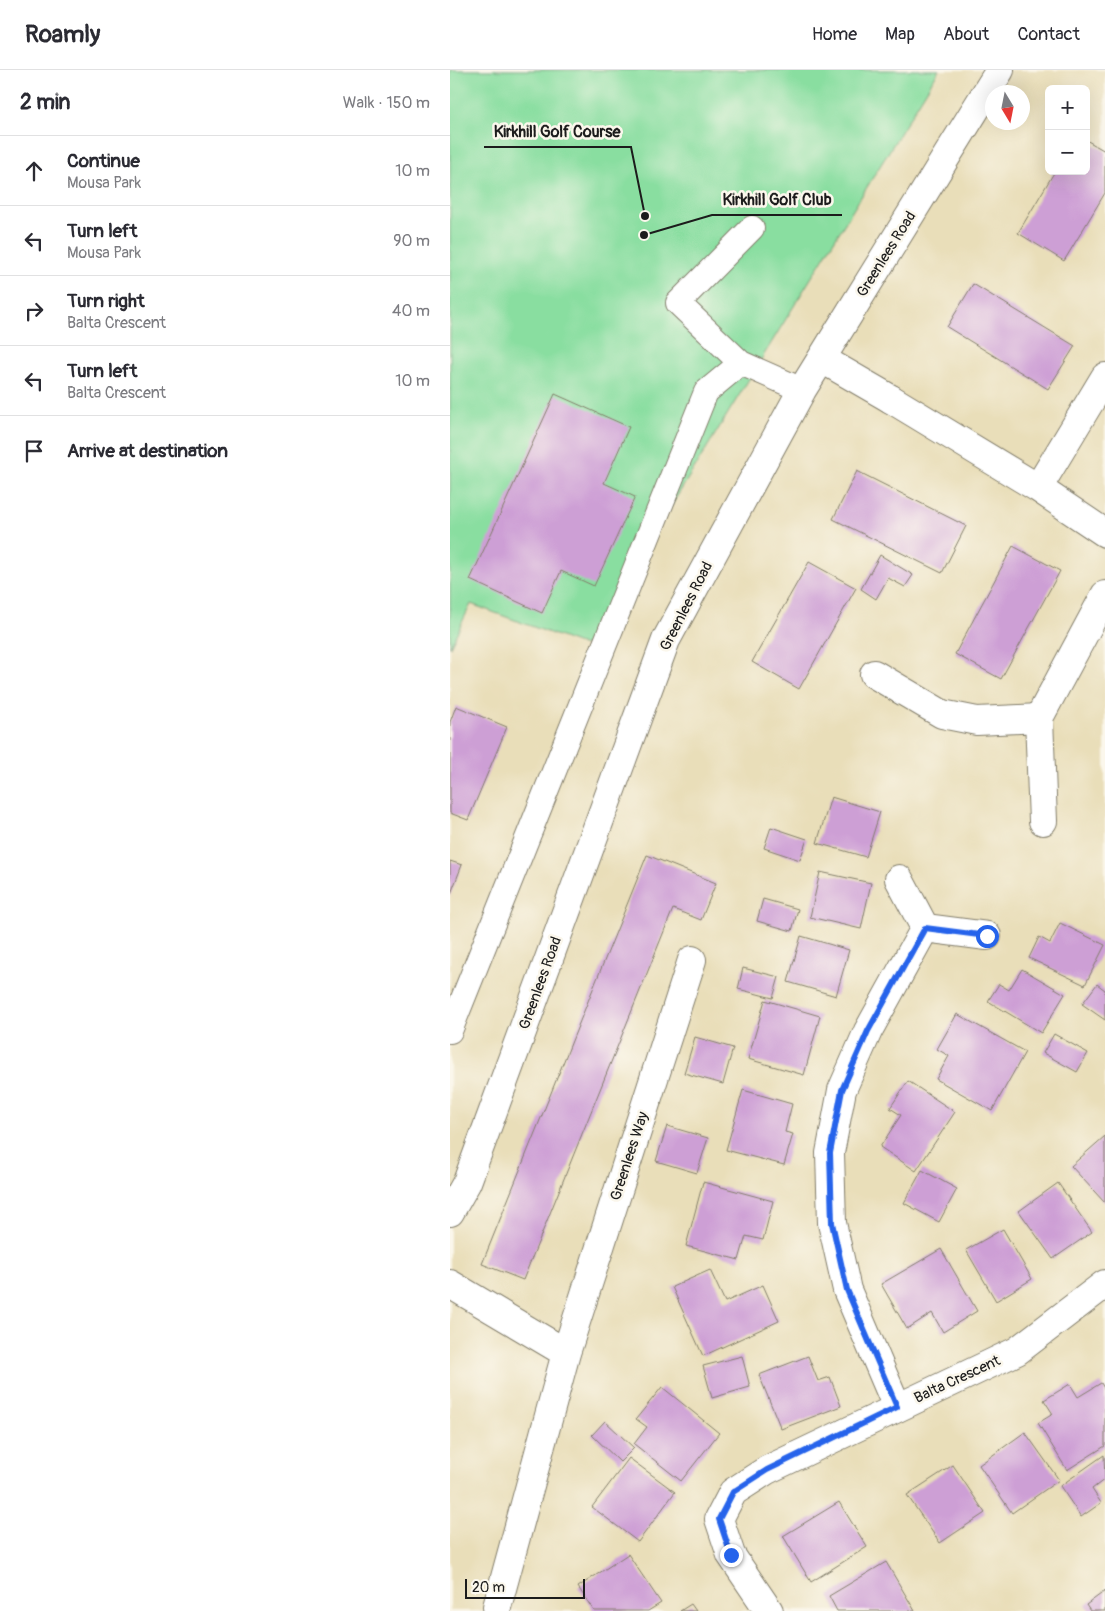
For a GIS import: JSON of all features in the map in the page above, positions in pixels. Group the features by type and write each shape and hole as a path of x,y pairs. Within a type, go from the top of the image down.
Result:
{"street":[{"name":"Greenlees Road","path":"450,1212 467,1182 666,640 802,390 1000,70"},
{"path":"822,359 1038,488 1105,533"},
{"path":"1038,488 1105,377"},
{"path":"1043,821 1039,718 1105,595"},
{"path":"874,674 942,714 977,721 1039,718"},
{"path":"899,879 925,928"},
{"path":"925,928 987,936"},
{"path":"897,1407 847,1290 832,1223 830,1153 842,1090 868,1031 925,928"},
{"name":"Greenlees Way","path":"497,1607 566,1353 692,960"},
{"path":"450,1284 566,1353"},
{"name":"Balta Crescent","path":"769,1611 731,1555 719,1519 733,1492 767,1470 1017,1351 1105,1284"}],"lane":[{"path":"752,228 678,303 741,363 802,390"},
{"path":"450,1031 706,392 741,363"}],"green space":[{"path":"450,70 939,70 585,646 471,604 450,647"}],"building":[{"path":"1090,142 1105,151 1105,193 1064,261 1018,233 1053,175 1090,175"},
{"path":"973,284 1075,346 1048,389 947,327"},
{"path":"555,394 629,427 604,483 635,497 594,586 561,571 542,613 470,580"},
{"path":"857,471 966,526 942,573 833,519"},
{"path":"1013,546 1060,571 1001,679 955,654"},
{"path":"880,555 913,575 905,587 888,578 876,599 861,589"},
{"path":"809,562 856,588 799,689 752,662"},
{"path":"456,706 507,727 468,820 450,813 450,722"},
{"path":"831,797 880,812 866,857 817,843"},
{"path":"771,827 807,839 800,860 764,848"},
{"path":"647,855 716,883 701,920 673,909 523,1280 482,1264"},
{"path":"450,861 462,865 450,896"},
{"path":"820,872 871,883 861,929 810,917"},
{"path":"763,899 798,909 792,931 757,921"},
{"path":"1060,923 1105,945 1085,985 1029,958 1039,937 1050,943"},
{"path":"801,936 849,950 836,996 788,982"},
{"path":"743,968 779,977 773,998 738,989"},
{"path":"1022,969 1065,994 1041,1033 988,1001 999,984 1009,990"},
{"path":"1097,984 1105,990 1105,1020 1082,1004"},
{"path":"765,1000 820,1016 804,1075 748,1059"},
{"path":"957,1014 1025,1052 992,1111 936,1079 949,1056 937,1049"},
{"path":"1054,1034 1088,1053 1077,1072 1043,1053"},
{"path":"695,1037 733,1048 723,1084 684,1073"},
{"path":"908,1081 955,1112 916,1171 880,1147 901,1115 890,1108"},
{"path":"743,1090 792,1104 785,1132 793,1134 784,1165 726,1150"},
{"path":"667,1126 708,1138 697,1173 656,1161"},
{"path":"1105,1136 1105,1203 1071,1166"},
{"path":"922,1170 957,1189 939,1222 904,1203"},
{"path":"703,1182 773,1201 763,1240 746,1236 739,1260 686,1246"},
{"path":"1058,1183 1092,1232 1053,1259 1019,1211"},
{"path":"1003,1229 1032,1279 996,1301 966,1250"},
{"path":"941,1249 977,1311 943,1332 932,1313 907,1329 881,1284"},
{"path":"710,1270 725,1302 763,1285 779,1321 703,1356 672,1287"},
{"path":"742,1356 750,1387 712,1398 703,1366"},
{"path":"808,1356 818,1381 830,1377 841,1406 781,1429 759,1375"},
{"path":"1101,1383 1105,1390 1105,1446 1067,1470 1038,1423 1053,1414 1044,1400 1070,1384 1078,1397"},
{"path":"662,1387 719,1433 681,1481 634,1444 647,1427 636,1419"},
{"path":"605,1421 634,1448 620,1462 592,1435"},
{"path":"1025,1432 1059,1480 1012,1513 979,1465"},
{"path":"1104,1455 1105,1479 1092,1489 1101,1503 1081,1517 1060,1486"},
{"path":"629,1458 675,1492 638,1542 592,1507"},
{"path":"953,1465 985,1513 940,1543 907,1495"},
{"path":"839,1502 867,1547 811,1582 783,1536"},
{"path":"628,1554 661,1603 648,1611 594,1611 578,1587"},
{"path":"886,1562 915,1611 837,1611 829,1596"},
{"path":"1105,1591 1105,1611 1090,1611 1086,1605"},
{"path":"691,1604 696,1611 680,1611"}],"place":[{"name":"Kirkhill Golf Course","path":"645,216"},
{"name":"Kirkhill Golf Club","path":"644,235"}],"route":[{"path":"731,1555 719,1519 733,1492 767,1470 897,1407 847,1290 832,1223 830,1153 842,1090 868,1031 925,928 987,936"}]}
